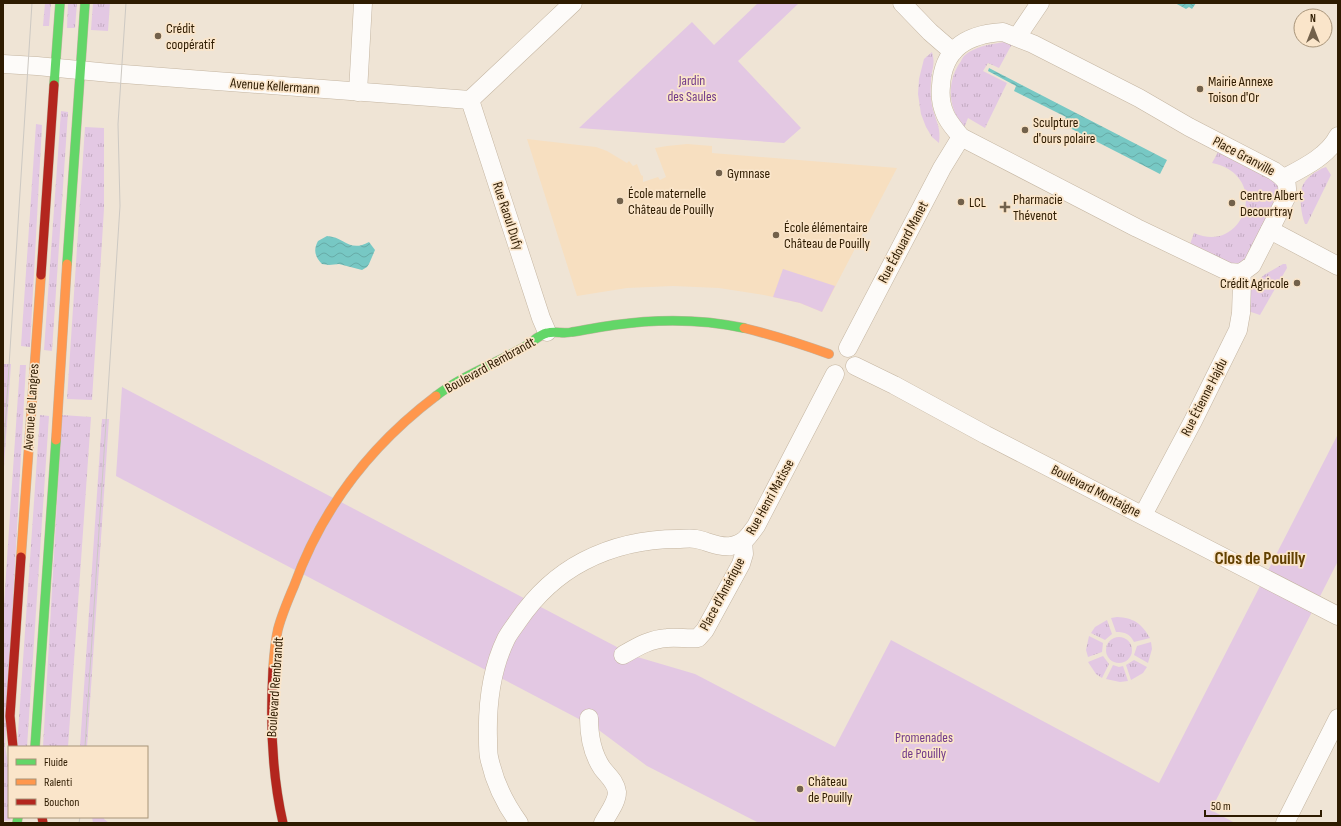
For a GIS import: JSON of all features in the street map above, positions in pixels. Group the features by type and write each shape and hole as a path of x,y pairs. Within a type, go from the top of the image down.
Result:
{"main road":[{"name":"Avenue de Langres","path":"13,746 10,716 60,3"},
{"name":"Avenue de Langres","path":"35,746 85,3"},
{"name":"Boulevard Rembrandt","path":"283,823 274,782 271,749 273,677 278,630 303,559 327,512 348,482 382,443 434,396 466,376 524,348 547,332 563,333 641,321 690,321 717,323 753,329 798,342 829,354"}],"street":[{"path":"358,92 363,3"},
{"path":"470,100 573,3"},
{"path":"902,3 930,32 953,52"},
{"path":"1017,37 1040,3"},
{"name":"Place Granville","path":"1004,32 1017,37 1139,98 1185,125 1274,171 1284,178 1288,187 1286,198 1252,265 1241,273 1229,272 1137,228 960,137 945,114 940,97 941,75 945,62 964,42 976,36 1004,32"},
{"path":"3,64 80,70"},
{"name":"Avenue Kellermann","path":"80,70 470,100"},
{"name":"Rue Raoul Dufy","path":"470,100 541,318 547,332"},
{"path":"1284,178 1303,168 1317,158 1334,143 1338,136"},
{"name":"Rue Édouard Manet","path":"848,348 942,168 960,137"},
{"path":"1270,230 1338,266"},
{"name":"Rue Étienne Hajdu","path":"1143,515 1238,330 1241,313 1241,273"},
{"path":"837,347 848,348 855,356 855,366 853,370 844,375 835,374 828,367 827,363 829,354 837,347"},
{"name":"Boulevard Montaigne","path":"855,366 894,385 969,427 1338,616"},
{"name":"Rue Henri Matisse","path":"519,823 509,809 496,780 489,757 489,698 496,664 506,638 530,604 556,578 583,561 608,549 664,539 695,539 716,545 730,546 743,542 756,526 835,374"},
{"name":"Place d'Amérique","path":"623,655 640,645 665,638 698,638 705,630 741,564 744,554 743,542"},
{"path":"589,718 589,732 592,747 602,768 615,784 617,791 616,800 603,823"},
{"path":"1285,823 1338,718"}],"shaded area":[{"path":"527,139 596,147 607,151 627,163 629,161 633,166 637,164 641,175 643,176 643,182 658,177 660,180 666,177 655,148 687,144 712,146 712,153 897,168 822,312 800,303 764,295 719,288 673,286 627,288 577,296"}],"green space":[{"path":"45,3 51,3 49,26 43,26"},
{"path":"68,3 77,3 75,28 67,28"},
{"path":"93,3 110,3 108,31 91,30"},
{"name":"Jardin des Saules","path":"758,3 799,3 738,61 801,128 784,143 579,128 692,22 714,45"},
{"path":"1005,42 1012,44 999,68 988,63 983,71 1007,83 985,128 968,118 964,128 952,105 951,88 955,72 963,57 973,50 983,46"},
{"path":"932,52 933,64 931,96 933,110 939,130 939,143 932,137 926,127 921,114 918,94 919,79 924,59"},
{"path":"61,111 68,112 52,351 44,350"},
{"path":"36,124 42,125 30,347 21,346"},
{"path":"85,127 104,128 104,209 92,400 67,399"},
{"path":"1191,132 1271,176 1278,185 1279,191 1247,259 1241,264 1234,265 1189,247 1194,233 1212,237 1226,233 1237,224 1244,211 1246,196 1242,182 1231,170 1212,163 1218,152 1188,137"},
{"path":"1326,167 1331,175 1307,224 1305,224 1301,206 1302,187 1306,180 1312,175"},
{"path":"1283,264 1286,264 1287,268 1260,315 1248,311 1251,287 1264,275"},
{"path":"783,269 835,286 822,312 800,303 773,297"},
{"path":"4,364 11,364 3,481 3,374"},
{"path":"20,365 26,365 5,746 8,763 8,818 11,820 3,821 3,619"},
{"name":"Promenades de Pouilly","path":"122,387 634,656 695,674 835,747 891,640 1159,783 1338,434 1338,561 1211,810 1235,823 759,823 647,766 596,728 116,476"},
{"path":"40,415 49,416 27,746 17,746"},
{"path":"62,415 91,417 68,746 43,746"},
{"path":"102,419 109,419 87,746 80,746"},
{"path":"1117,617 1133,620 1140,625 1150,638 1134,642 1127,634 1116,632 1111,618"},
{"path":"1107,620 1112,634 1105,640 1091,633 1095,627"},
{"path":"1089,636 1103,643 1102,652 1088,657 1086,650"},
{"path":"1119,637 1129,640 1132,650 1129,660 1119,663 1109,660 1106,650 1109,640"},
{"path":"1151,642 1152,649 1148,663 1134,655 1137,646"},
{"path":"1103,656 1109,664 1102,678 1096,674 1088,662"},
{"path":"1134,660 1147,667 1143,673 1131,680 1126,665"},
{"path":"1113,665 1119,667 1123,666 1128,681 1120,682 1106,679"},
{"path":"92,818 104,818 109,823 93,823"}],"water":[{"path":"1175,3 1196,3 1192,9 1189,7 1186,9"},
{"path":"989,68 1167,160 1160,174 1062,124 1066,117 1014,91 1016,86 988,71"},
{"path":"327,236 338,239 347,244 357,246 369,242 375,250 367,267 362,270 339,264 322,264 316,256 315,250 318,241"}],"tram line":[{"path":"3,461 32,3"},
{"path":"85,746 120,206 118,124 126,3"},
{"path":"79,823 80,818"}],"traffic: fast":[{"path":"54,85 60,3"},
{"path":"67,264 85,3"},
{"path":"436,396 457,382 513,353 541,335 547,333 569,333 614,325 663,321 712,323 744,328"},
{"path":"35,746 56,440"},
{"path":"17,823 18,818"}],"traffic: slow":[{"path":"56,440 67,264"},
{"path":"21,557 41,275"},
{"path":"744,328 829,354"},
{"path":"273,669 277,634 283,612 305,557 319,530 351,480 369,458 412,415 436,396"}],"traffic: jam":[{"path":"41,275 54,85"},
{"path":"13,746 10,716 21,557"},
{"path":"273,669 272,746 276,784 283,823"},
{"path":"42,818 43,823"}],"place":[{"name":"Crédit coopératif","path":"158,36"},
{"name":"Mairie Annexe Toison d'Or","path":"1200,89"},
{"name":"Sculpture d'ours polaire","path":"1025,130"},
{"name":"Gymnase","path":"719,173"},
{"name":"École maternelle Château de Pouilly","path":"620,201"},
{"name":"LCL","path":"961,202"},
{"name":"Centre Albert Decourtray","path":"1232,203"},
{"name":"Pharmacie Thévenot","path":"1005,207"},
{"name":"École élémentaire Château de Pouilly","path":"776,235"},
{"name":"Crédit Agricole","path":"1297,283"},
{"name":"Château de Pouilly","path":"800,789"}],"district":[{"name":"Clos de Pouilly","path":"1260,558"}]}
